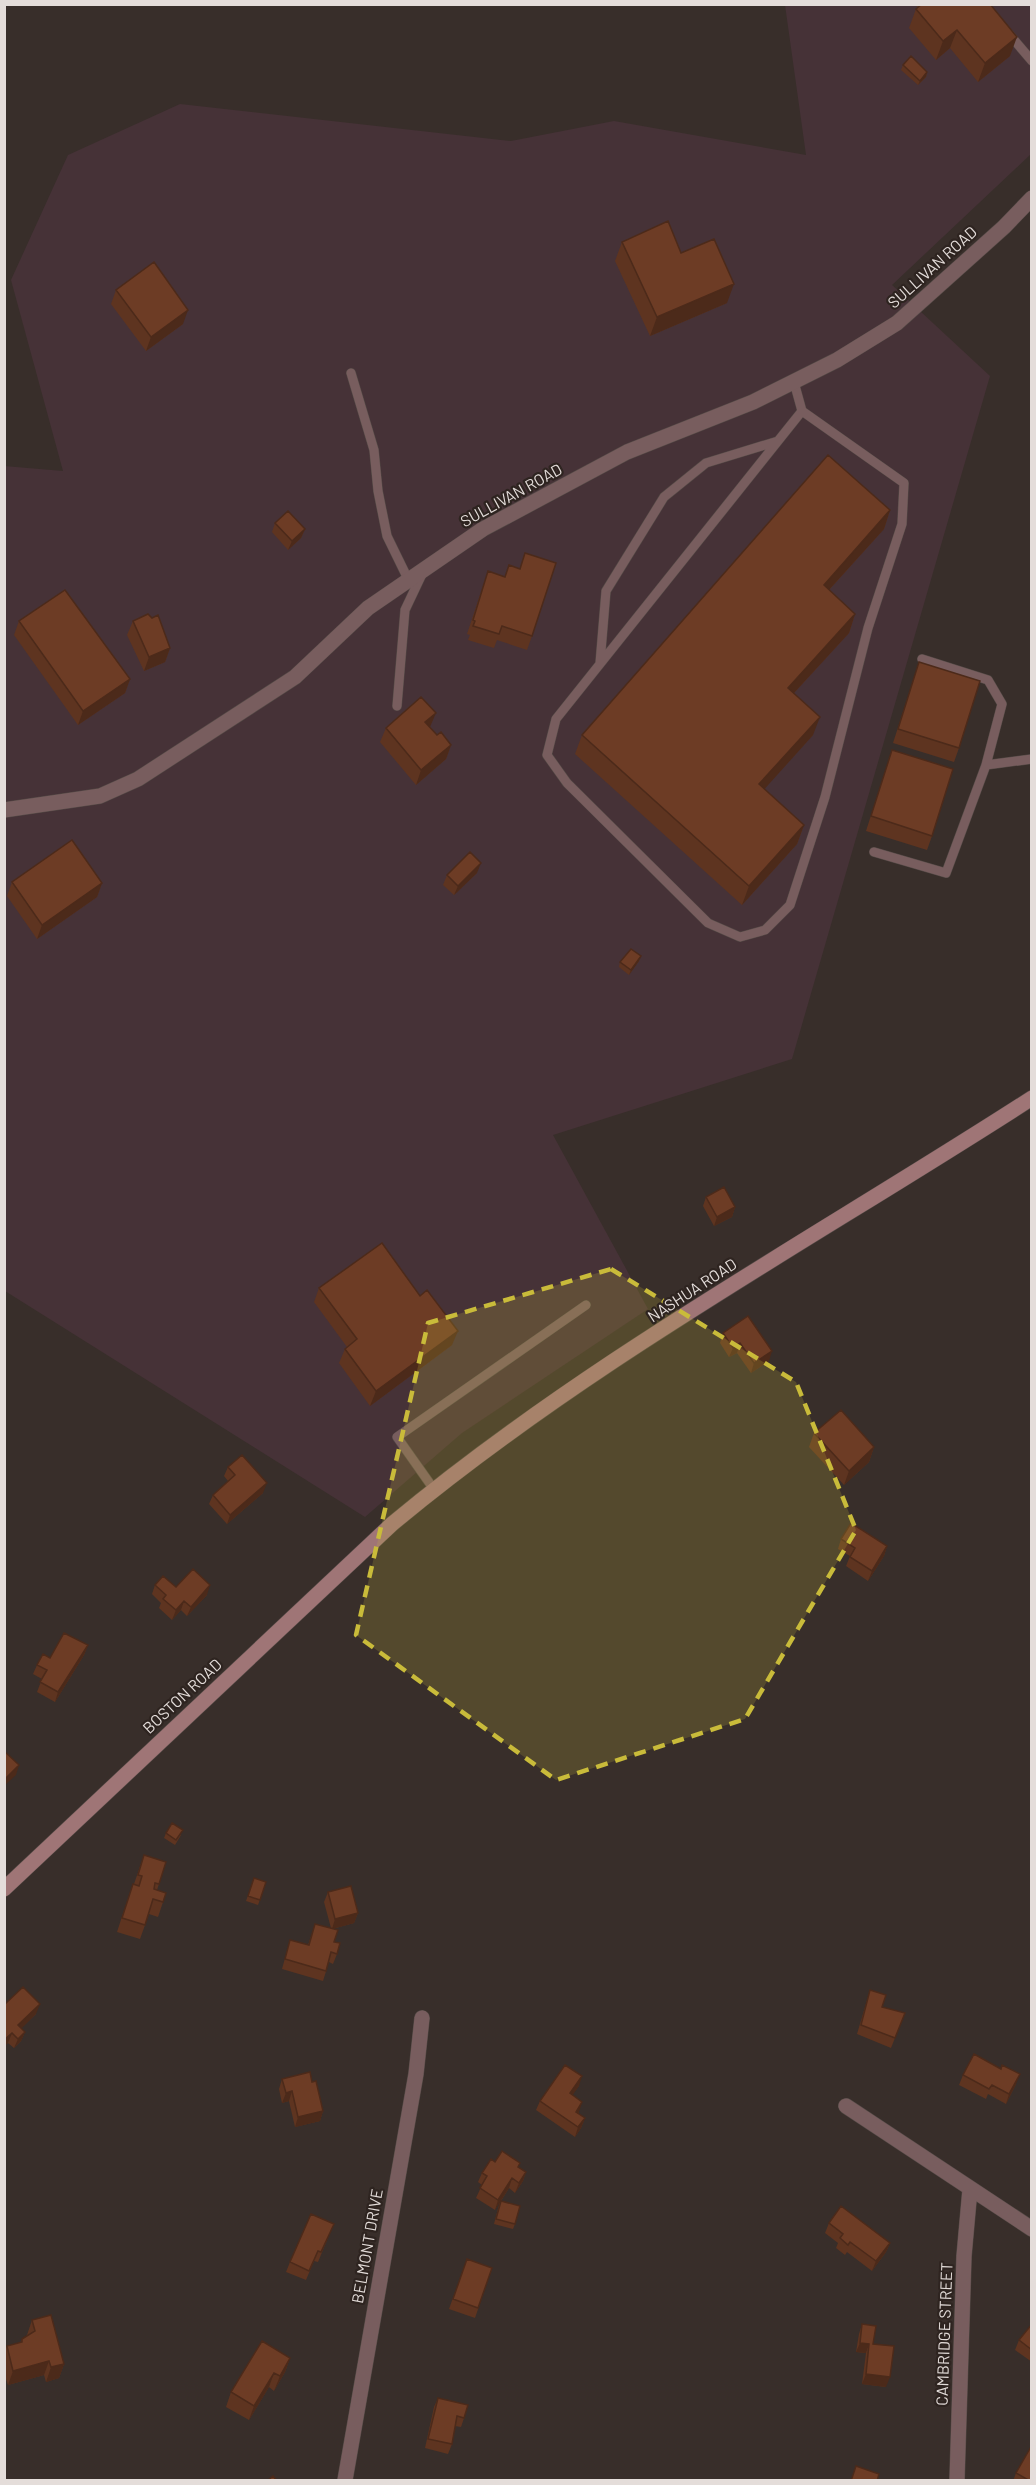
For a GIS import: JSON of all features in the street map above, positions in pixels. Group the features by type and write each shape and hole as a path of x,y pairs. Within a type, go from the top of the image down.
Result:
{"main road":[{"name":"NASHUA ROAD","path":"385,1531 434,1488 569,1392 757,1269 1032,1098"},
{"name":"BOSTON ROAD","path":"4,1889 385,1531"}],"street":[{"name":"SULLIVAN ROAD","path":"4,810 100,796 138,779 295,677 368,608 426,566 483,530 627,452 753,402 794,382 837,360 897,323 1004,227 1032,198"},
{"name":"BELMONT DRIVE","path":"345,2481 416,2074 423,2018"},
{"path":"846,2106 1032,2229"},
{"name":"CAMBRIDGE STREET","path":"957,2481 964,2256 970,2189"}],"lane":[{"path":"1004,29 1032,61"},
{"path":"351,373 374,450 378,491 387,536 408,579"},
{"path":"794,382 802,411 904,483 902,524 868,628 825,796 790,905 765,930 741,937 708,923 567,783 547,755 556,719 802,411"},
{"path":"600,663 606,591 664,497 706,463 778,441"},
{"path":"398,706 405,610 426,566"},
{"path":"874,852 946,873 986,765 1002,704 988,680 922,659"},
{"path":"986,765 1032,759"},
{"path":"434,1488 397,1437 586,1305"}],"highlighted area":[{"path":"611,1269 796,1382 856,1530 745,1719 556,1780 356,1635 428,1323"}],"shaded area":[{"path":"785,5 1031,5 1031,154 892,285 990,376 792,1059 553,1135 648,1309 462,1433 365,1517 5,1291 4,466 63,471 11,280 68,155 180,104 511,141 614,121 806,155"}],"building":[{"path":"922,4 990,4 1017,37 985,63 957,30 943,41 916,9"},
{"path":"911,56 927,72 920,81 903,65"},
{"path":"668,221 681,253 714,239 734,284 657,317 622,242"},
{"path":"154,262 188,310 151,337 116,290"},
{"path":"828,455 890,510 824,585 855,614 788,688 820,717 759,784 804,825 749,886 582,735"},
{"path":"288,511 305,529 292,541 275,523"},
{"path":"525,553 556,563 532,636 502,626 499,634 473,626 488,571 505,577 509,565 520,569"},
{"path":"65,590 130,679 83,711 19,621"},
{"path":"148,614 152,618 158,615 170,648 149,657 133,621"},
{"path":"919,662 980,681 959,748 898,729"},
{"path":"421,697 436,713 425,722 437,735 441,732 451,745 421,770 386,728"},
{"path":"892,750 953,769 932,836 871,816"},
{"path":"72,840 102,883 42,925 12,882"},
{"path":"470,852 481,863 458,886 447,875"},
{"path":"631,949 641,956 631,970 620,962"},
{"path":"724,1187 735,1207 717,1217 706,1197"},
{"path":"382,1243 420,1296 427,1290 458,1331 376,1391 345,1349 357,1339 319,1288"},
{"path":"748,1316 772,1351 754,1363 740,1343 733,1348 723,1333"},
{"path":"841,1410 874,1447 849,1471 814,1433"},
{"path":"242,1455 267,1483 230,1515 213,1495 235,1475 228,1467"},
{"path":"851,1523 887,1546 872,1571 850,1557 855,1548 841,1539"},
{"path":"193,1569 210,1585 191,1607 184,1601 176,1610 163,1599 166,1595 155,1585 163,1576 176,1587"},
{"path":"64,1633 88,1645 58,1692 40,1682 47,1670 37,1665 43,1654 50,1658"},
{"path":"4,1751 19,1765 4,1780"},
{"path":"172,1823 183,1830 176,1840 166,1833"},
{"path":"144,1855 166,1862 159,1884 155,1883 154,1889 166,1893 163,1902 153,1899 145,1925 122,1918 133,1884 139,1886 142,1876 138,1875"},
{"path":"254,1878 266,1882 260,1900 248,1896"},
{"path":"351,1886 358,1913 335,1919 328,1892"},
{"path":"315,1924 338,1930 334,1942 340,1943 337,1954 331,1952 326,1971 285,1959 290,1940 309,1945"},
{"path":"23,1987 40,2004 18,2025 25,2032 18,2039 12,2033 4,2040 4,2005"},
{"path":"870,1990 886,1995 882,2007 905,2013 895,2038 861,2025"},
{"path":"974,2054 1001,2069 1002,2065 1020,2074 1009,2094 992,2085 989,2089 963,2075"},
{"path":"565,2065 582,2076 570,2093 582,2102 576,2112 585,2118 578,2127 540,2101"},
{"path":"310,2072 312,2082 316,2081 323,2111 298,2117 292,2091 286,2093 282,2079"},
{"path":"502,2151 520,2163 518,2167 526,2172 519,2183 512,2178 498,2200 480,2188 487,2176 482,2173 491,2159 495,2162"},
{"path":"501,2201 520,2206 515,2224 496,2219"},
{"path":"841,2206 890,2243 876,2261 850,2242 848,2245 840,2238 843,2234 829,2223"},
{"path":"311,2214 334,2224 309,2271 290,2262"},
{"path":"467,2259 492,2268 478,2308 453,2299"},
{"path":"51,2315 64,2364 51,2367 49,2361 13,2371 7,2346 22,2342 22,2339 35,2331 32,2320"},
{"path":"862,2324 876,2326 873,2344 894,2346 890,2377 866,2374 869,2344 860,2343"},
{"path":"1032,2324 1032,2350 1019,2340"},
{"path":"262,2341 290,2358 280,2376 274,2373 254,2406 231,2392"},
{"path":"438,2398 468,2405 464,2418 457,2416 452,2444 428,2439"},
{"path":"1032,2445 1032,2481 1030,2481 1016,2473"},
{"path":"856,2466 879,2474 877,2481 851,2481"},
{"path":"273,2476 277,2481 267,2481"}]}
